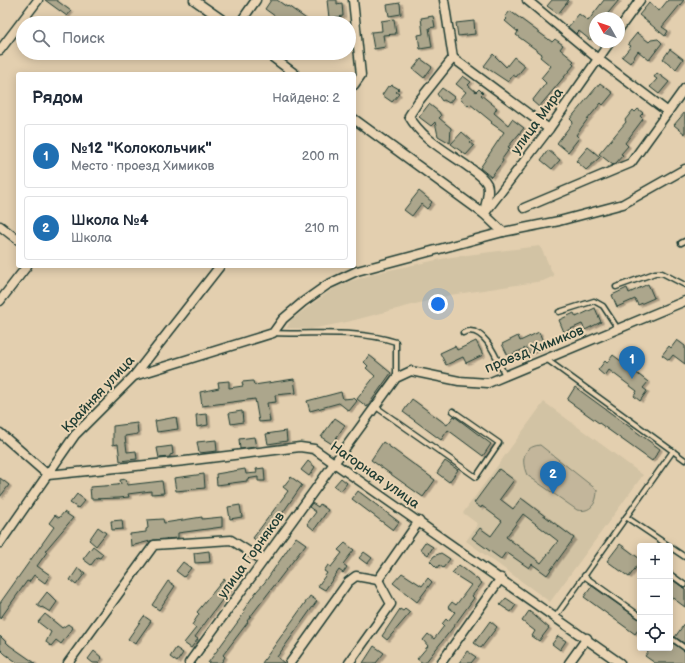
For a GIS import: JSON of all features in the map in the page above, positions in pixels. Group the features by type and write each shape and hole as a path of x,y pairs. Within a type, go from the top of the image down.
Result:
{"street":[{"path":"26,16 38,0"},
{"path":"194,0 217,16"},
{"path":"245,16 256,0"},
{"path":"353,0 355,16"},
{"path":"444,0 452,58 409,116 415,127 431,142 481,176 487,185 488,197 484,214"},
{"path":"528,0 598,59 668,112"},
{"path":"625,21 640,0"},
{"path":"356,28 361,75 356,82"},
{"path":"0,50 16,29"},
{"name":"улица Мира","path":"484,214 548,129 606,48"},
{"path":"452,58 548,129"},
{"path":"276,60 292,72"},
{"path":"524,208 631,163 685,88"},
{"path":"356,120 484,214 503,232"},
{"path":"134,376 273,333 288,315 327,285 357,271 503,232 559,221 623,204 685,169"},
{"path":"0,226 16,238"},
{"path":"0,301 25,268"},
{"name":"Крайняя улица","path":"0,543 76,435 134,376 218,268"},
{"name":"проезд Химиков","path":"396,378 411,371 459,381 488,383 685,301"},
{"path":"336,463 396,378"},
{"path":"0,433 48,475"},
{"name":"Нагорная улица","path":"48,475 185,461 300,447 314,448 556,616 620,663"},
{"name":"улица Горняков","path":"189,663 262,560 336,463"},
{"path":"378,580 419,521"},
{"path":"68,663 154,545 231,540 262,560"},
{"path":"290,663 352,578 356,576 378,580"},
{"path":"442,663 501,578"},
{"path":"349,663 391,604 378,580"},
{"path":"569,663 587,638"}],"lane":[{"path":"616,287 655,273 662,273 685,286"},
{"path":"559,312 594,301 603,306 618,329"},
{"path":"463,334 469,331 476,332 482,336 489,344 505,376"},
{"path":"273,333 352,333 379,337 396,342 396,378"},
{"path":"546,359 685,460"},
{"path":"376,407 476,477 499,443 453,411"},
{"path":"556,616 673,451"},
{"path":"626,517 665,543"},
{"path":"673,548 685,557"},
{"path":"584,576 639,615"},
{"path":"673,576 685,585"},
{"path":"674,640 685,648"}],"shaded area":[{"path":"540,246 554,276 543,281 450,295 347,322 311,329 287,328 291,320 338,285 380,272 451,257"},
{"path":"544,402 643,475 550,602 466,541 478,524 463,513"},
{"path":"540,445 597,490 596,499 592,506 586,510 577,510 527,475 524,465 524,456 526,452 534,446"}],"building":[{"path":"45,0 56,0 71,11 67,16"},
{"path":"271,0 277,0 302,16 275,16 265,9"},
{"path":"327,0 337,0 337,4 342,3 343,16 329,16"},
{"path":"552,0 569,0 558,14 547,6"},
{"path":"604,0 619,0 609,12 595,12"},
{"path":"668,0 684,0 662,27 668,31 665,36 639,15 649,3 659,11"},
{"path":"400,3 401,14 389,16 387,5"},
{"path":"510,11 552,42 555,39 563,45 560,49 574,61 572,63 574,65 539,107 532,101 546,83 541,78 551,66 540,57 542,54 516,35 518,32 505,21 507,19 505,17"},
{"path":"579,14 588,21 589,20 589,39 579,31 576,34 568,27"},
{"path":"433,16 435,27 429,28 432,47 420,49 418,35 423,34 421,18"},
{"path":"394,19 396,34 383,35 385,47 374,49 371,32 382,31 381,21"},
{"path":"474,21 475,34 458,36 456,23"},
{"path":"637,33 649,42 651,40 658,39 662,43 649,60 638,51 630,63 622,57 631,46 628,44"},
{"path":"670,49 683,59 676,69 663,59"},
{"path":"493,54 506,67 514,57 525,66 516,77 513,75 508,82 484,66"},
{"path":"421,59 432,67 424,78 413,69"},
{"path":"657,73 669,82 659,94 650,87 657,79 654,77"},
{"path":"463,76 471,82 468,85 476,92 479,89 483,93 481,95 497,108 494,113 508,125 512,119 524,128 508,147 510,148 502,159 503,161 491,177 480,168 504,132 491,123 492,122 470,104 468,106 460,99 466,92 456,84"},
{"path":"600,83 613,93 603,105 601,103 587,120 576,135 579,138 568,152 557,143 573,122 570,119"},
{"path":"392,85 399,89 396,92 399,94 392,102 382,95 388,86 390,87"},
{"path":"442,88 454,97 449,103 444,100 442,101 437,94"},
{"path":"429,104 439,112 441,116 439,118 451,128 450,143 438,136 435,122 431,126 419,117"},
{"path":"638,109 643,113 640,116 643,119 625,143 628,146 621,154 623,155 613,165 599,154 626,122 625,120 633,110 635,112"},
{"path":"685,112 685,134 674,125"},
{"path":"462,132 472,141 470,143 474,146 466,155 451,144"},
{"path":"588,147 600,157 586,170 576,161"},
{"path":"548,150 560,160 552,169 541,160"},
{"path":"419,191 432,202 427,209 421,204 412,216 404,210"},
{"path":"648,284 654,298 638,305 635,299 617,307 612,295 627,288 629,293"},
{"path":"595,308 601,322 585,330 582,324 564,332 559,320 574,313 576,317"},
{"path":"539,332 545,346 529,354 526,348 508,356 502,344 518,336 520,341"},
{"path":"677,340 685,346 685,364 673,355 669,360 662,355 669,346 671,348"},
{"path":"476,341 483,355 466,363 463,357 446,365 440,353 455,346 457,350"},
{"path":"369,355 391,373 367,407 357,399 375,376 366,368 368,366 364,362"},
{"path":"613,355 648,382 643,388 647,391 640,401 634,396 637,391 609,370 605,376 598,370 605,361 607,363"},
{"path":"294,379 296,393 275,395 276,402 267,403 270,421 259,422 255,399 202,406 200,392 219,388 218,382 229,381 229,388 243,386 242,382 253,381 254,385"},
{"path":"575,387 660,449 652,461 567,400"},
{"path":"341,392 343,399 354,398 357,401 349,411 339,403 310,411 307,401"},
{"path":"412,399 447,425 454,416 491,444 483,456 448,430 441,440 403,412"},
{"path":"242,411 243,422 231,424 229,413"},
{"path":"207,414 208,425 197,427 196,415"},
{"path":"176,417 178,429 157,432 155,421"},
{"path":"335,418 345,425 332,444 321,437"},
{"path":"137,423 138,434 125,436 127,452 136,451 137,459 120,461 118,444 113,445 113,426"},
{"path":"286,431 287,441 268,444 266,434"},
{"path":"254,437 256,447 240,449 239,439"},
{"path":"216,440 217,451 199,453 197,442"},
{"path":"383,442 435,480 423,497 371,460"},
{"path":"172,446 173,454 170,455 170,457 159,458 157,448"},
{"path":"308,461 315,467 309,476 301,470"},
{"path":"445,461 458,470 449,482 437,473"},
{"path":"264,468 265,481 258,481 258,477 247,479 247,481 217,485 216,474 245,469 246,474 257,473 256,469"},
{"path":"499,469 514,480 500,499 513,509 521,498 574,538 547,575 532,564 529,568 506,552 501,559 472,538 480,528 491,536 502,521 482,506 481,508 474,503","holes":["523,514 558,541 541,563 506,537"]},
{"path":"204,474 205,488 176,491 174,478"},
{"path":"291,477 302,485 261,544 253,538 288,491 283,487"},
{"path":"0,478 9,485 0,497"},
{"path":"341,478 347,483 341,491 334,486"},
{"path":"126,479 127,485 162,481 164,493 151,494 151,491 128,494 129,497 91,499 90,487 117,485 121,484 120,480"},
{"path":"358,491 399,522 393,530 352,499"},
{"path":"77,494 85,500 78,508 70,503"},
{"path":"312,503 318,507 320,504 328,510 314,530 307,524 316,512 309,507"},
{"path":"240,505 242,517 230,519 228,507"},
{"path":"64,512 73,518 45,551 47,552 37,566 50,575 45,583 34,575 29,582 27,581 0,619 0,603 54,527 49,523 55,515 59,518"},
{"path":"202,517 202,519 222,517 222,527 178,533 178,538 154,540 131,546 130,534 146,532 146,529 148,528 147,520 163,519 164,523"},
{"path":"122,520 123,529 112,530 111,521"},
{"path":"98,527 106,533 96,546 89,540"},
{"path":"296,537 306,544 247,621 248,622 223,655 225,657 221,663 208,663 245,612 243,611 256,592 265,582"},
{"path":"425,542 433,547 428,555 420,549"},
{"path":"345,543 354,550 343,564 347,567 343,573 339,570 325,590 318,586 327,573 324,571 328,565 331,567 342,553 338,550"},
{"path":"620,544 637,557 637,566 629,577 607,561"},
{"path":"93,546 103,554 100,558 97,557 91,565 83,559"},
{"path":"209,551 210,562 195,563 194,553"},
{"path":"364,552 372,558 367,564 359,558"},
{"path":"441,553 450,559 443,568 439,565 437,568 430,561 434,556"},
{"path":"183,562 191,568 184,577 176,571"},
{"path":"459,565 482,583 472,596 474,598 451,630 425,663 423,663 417,659 428,646 423,640 428,634 434,639 444,626 442,624 446,619 448,621 455,612 448,607 452,602 456,605 471,585 452,573"},
{"path":"78,568 85,573 76,585 70,580"},
{"path":"402,573 422,586 428,578 432,582 417,602 393,583"},
{"path":"224,579 233,585 195,637 198,639 191,648 184,643 196,628 192,625 199,614 197,612"},
{"path":"673,580 685,589 685,607 673,598"},
{"path":"168,581 175,586 159,610 152,605"},
{"path":"592,586 637,618 637,631 635,634 584,597"},
{"path":"47,592 57,602 50,612 37,605"},
{"path":"310,596 317,601 277,657 284,663 262,663"},
{"path":"506,598 516,605 511,612 500,605"},
{"path":"400,609 403,611 405,609 410,613 387,640 382,636"},
{"path":"529,611 549,628 539,641 532,636 535,631 522,621"},
{"path":"45,614 62,628 68,624 73,628 61,644 56,640 51,646 46,642 51,632 38,622"},
{"path":"144,616 151,621 135,644 128,639"},
{"path":"490,621 497,627 481,648 474,643"},
{"path":"685,623 685,644 675,637"},
{"path":"0,636 9,645 35,663 18,663 5,654 0,649"},
{"path":"558,636 566,641 560,650 552,644"},
{"path":"673,643 685,651 685,663 655,663 645,656 649,651 673,651"},
{"path":"374,646 384,653 376,663 363,663"},
{"path":"176,648 183,653 177,662 170,657"},
{"path":"94,651 102,658 98,663 93,663 88,659"},
{"path":"467,651 476,657 471,663 459,663"}],"place":[{"name":"№12 \"Колокольчик\"","path":"632,379"},
{"name":"Школа №4","path":"553,494"}]}
